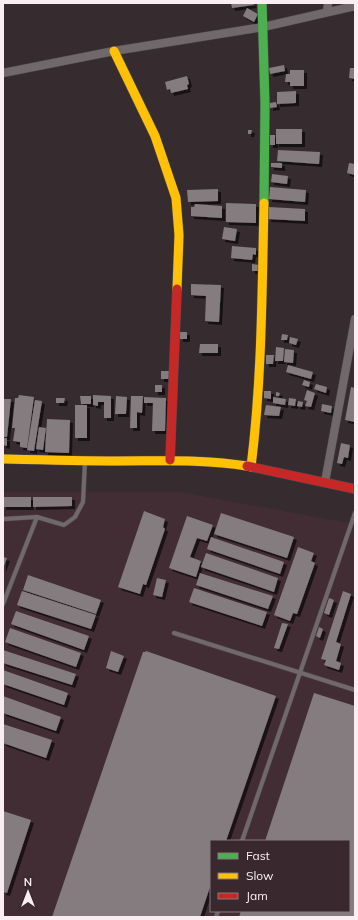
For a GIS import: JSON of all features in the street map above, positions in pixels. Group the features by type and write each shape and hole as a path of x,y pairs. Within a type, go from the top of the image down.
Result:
{"street":[{"path":"251,467 255,440 260,354 264,204 264,58 262,3"},
{"path":"327,12 328,3"},
{"path":"3,73 114,51 263,26 355,6"},
{"path":"114,51 155,136 176,198 179,235 170,460"},
{"path":"325,482 355,319"},
{"path":"3,459 170,460 216,462 251,467 355,489"}],"lane":[{"path":"3,519 37,517 64,525 75,517 83,502 85,460"},
{"path":"242,840 355,513"},
{"path":"3,604 37,517"},
{"path":"174,633 355,690"}],"shaded area":[{"path":"3,492 180,492 355,524 355,917 3,917"}],"building":[{"path":"231,3 253,3 254,5 232,8"},
{"path":"247,8 258,14 254,22 243,16"},
{"path":"284,65 285,71 270,74 269,68"},
{"path":"350,68 355,68 355,79 349,78"},
{"path":"290,70 304,70 304,86 290,86 290,82 285,82 286,74 290,74"},
{"path":"187,76 189,84 187,85 188,89 171,93 170,89 167,90 165,82"},
{"path":"296,91 296,103 277,104 277,92"},
{"path":"276,102 277,107 270,108 270,103"},
{"path":"276,129 302,129 302,144 276,144"},
{"path":"248,130 252,130 251,134 248,134"},
{"path":"270,135 275,135 275,145 270,145"},
{"path":"278,150 320,152 319,164 277,161"},
{"path":"271,163 282,163 282,168 271,167"},
{"path":"349,163 355,164 355,175 347,173"},
{"path":"272,174 288,176 287,184 271,182"},
{"path":"270,187 306,190 305,202 269,199"},
{"path":"218,189 218,201 188,202 187,190"},
{"path":"226,203 256,204 256,223 226,222"},
{"path":"195,204 222,206 222,218 191,216 191,207 194,207"},
{"path":"269,207 305,209 305,221 268,219"},
{"path":"224,227 237,229 235,241 222,239"},
{"path":"232,246 256,248 256,255 253,254 252,260 231,258"},
{"path":"252,264 260,265 259,271 252,271"},
{"path":"191,284 221,285 219,322 205,321 206,296 191,295"},
{"path":"180,332 187,332 187,339 180,339"},
{"path":"282,334 288,335 287,340 281,340"},
{"path":"290,337 298,339 296,345 289,343"},
{"path":"200,344 218,344 218,353 199,353"},
{"path":"276,347 284,348 283,361 275,361"},
{"path":"285,349 294,350 293,363 284,362"},
{"path":"266,355 274,355 273,364 266,364"},
{"path":"288,365 313,372 311,379 286,372"},
{"path":"161,371 169,371 169,379 161,379"},
{"path":"304,380 310,382 309,387 302,385"},
{"path":"316,384 327,387 326,393 314,389"},
{"path":"155,385 162,385 162,392 155,392"},
{"path":"351,387 355,388 355,422 345,420"},
{"path":"307,390 315,393 311,407 305,406 307,401 304,400"},
{"path":"264,391 271,391 271,399 264,398"},
{"path":"276,392 280,393 279,396 276,396"},
{"path":"19,395 34,397 27,448 20,447 20,442 13,441 15,428 12,428 15,398 18,398"},
{"path":"93,395 111,396 111,418 104,418 104,402 98,402 98,406 93,405"},
{"path":"80,396 91,396 91,404 81,404"},
{"path":"116,396 127,397 126,414 115,414"},
{"path":"131,396 143,396 142,413 137,412 137,428 130,428"},
{"path":"144,397 166,398 165,431 152,431 153,403 144,403"},
{"path":"273,397 286,399 285,405 273,403"},
{"path":"56,398 65,398 64,403 56,403"},
{"path":"289,398 296,399 295,406 288,405"},
{"path":"3,399 11,399 7,437 3,437"},
{"path":"35,400 42,401 34,451 27,450"},
{"path":"298,401 303,402 302,407 297,406"},
{"path":"322,404 332,406 331,413 321,411"},
{"path":"75,405 87,405 87,438 75,438"},
{"path":"266,405 281,407 279,416 264,415"},
{"path":"47,419 70,420 69,453 45,452"},
{"path":"39,427 46,428 43,450 36,449"},
{"path":"3,438 7,438 7,446 3,445"},
{"path":"341,443 350,445 348,458 344,457 342,464 337,463"},
{"path":"3,497 31,497 31,507 3,507"},
{"path":"33,497 72,497 72,506 33,507"},
{"path":"144,511 165,519 163,527 165,529 146,585 143,584 140,594 118,587"},
{"path":"221,513 294,537 287,558 214,534"},
{"path":"187,516 213,525 207,541 197,538 190,557 201,561 196,577 169,568"},
{"path":"211,537 284,562 280,574 207,549"},
{"path":"298,547 314,553 311,561 315,563 297,614 293,613 290,621 274,615"},
{"path":"206,553 278,578 274,592 201,567"},
{"path":"3,557 7,558 3,569"},
{"path":"200,573 273,596 268,609 196,585"},
{"path":"28,575 101,600 96,614 23,590"},
{"path":"157,578 166,580 162,597 153,595"},
{"path":"194,588 267,612 262,626 189,602"},
{"path":"22,591 96,615 91,629 17,605"},
{"path":"343,591 351,594 336,642 341,644 336,661 341,663 339,670 324,665 326,660 321,659"},
{"path":"329,598 334,600 329,615 324,613"},
{"path":"16,611 89,636 84,650 11,624"},
{"path":"282,623 288,624 279,649 274,648"},
{"path":"319,627 323,629 320,638 316,636"},
{"path":"10,628 81,653 76,667 5,642"},
{"path":"3,650 76,674 72,685 3,663"},
{"path":"111,651 124,656 118,672 106,668"},
{"path":"146,651 276,696 226,840 210,840 210,887 200,917 52,917 143,652"},
{"path":"3,670 68,693 64,705 3,684"},
{"path":"314,693 355,706 355,917 239,917 241,912 350,912 350,840 265,840"},
{"path":"3,696 61,717 56,731 3,713"},
{"path":"3,724 52,740 46,758 3,743"},
{"path":"3,811 31,820 7,893 3,892"}],"traffic: fast":[{"path":"262,3 265,104 264,203"}],"traffic: slow":[{"path":"114,51 155,136 176,198 179,235 177,289"},
{"path":"251,467 255,434 259,368 264,203"},
{"path":"3,459 183,461 215,462 247,466"}],"traffic: jam":[{"path":"170,460 177,289"},
{"path":"247,466 355,489"}]}
